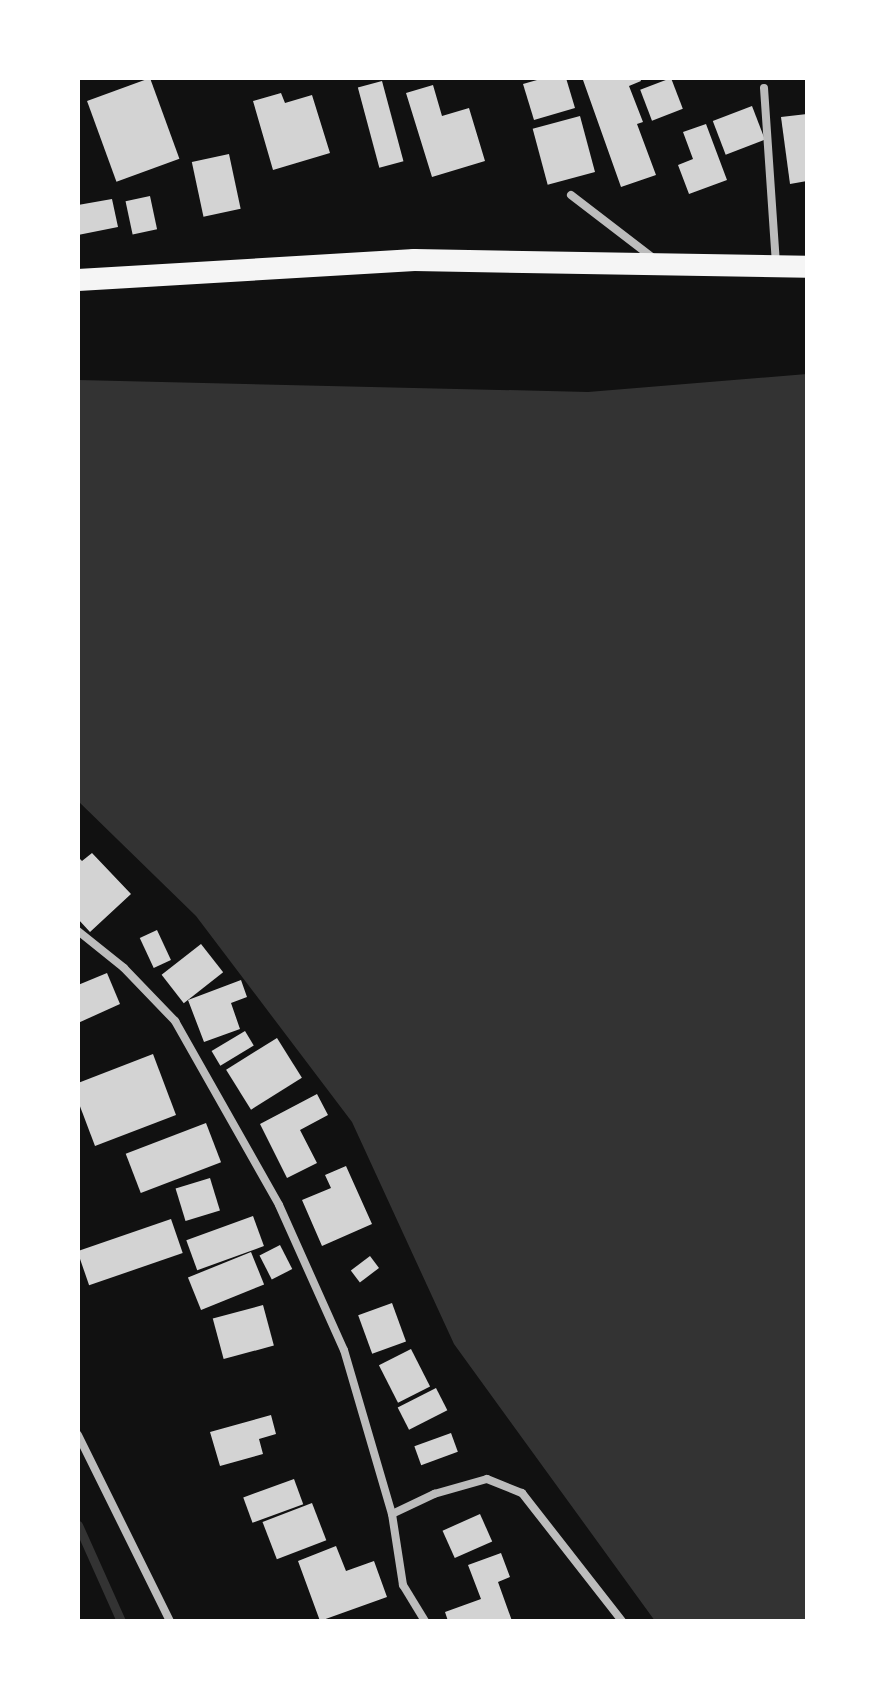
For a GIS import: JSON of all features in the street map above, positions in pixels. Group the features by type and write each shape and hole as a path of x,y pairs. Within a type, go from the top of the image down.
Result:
{"highway":[{"path":"78,280 414,260 807,267"}],"street":[{"path":"764,88 776,266"},
{"path":"571,195 660,263"},
{"path":"78,931 124,968 175,1021 279,1205 344,1350 392,1514 403,1585 425,1621"},
{"path":"78,1435 170,1621"},
{"path":"392,1514 434,1494 487,1479 522,1493 622,1621"}],"shaded area":[{"path":"807,374 807,1621 655,1621 454,1344 352,1122 196,916 78,801 78,380 588,392"}],"building":[{"path":"150,78 179,159 116,182 87,101"},
{"path":"544,78 566,78 575,108 534,120 523,84"},
{"path":"640,78 641,81 629,86 643,122 637,124 656,175 621,187 583,80"},
{"path":"671,78 683,109 652,121 640,90"},
{"path":"382,81 403,161 379,168 358,87"},
{"path":"433,85 442,116 469,108 485,161 432,177 406,93"},
{"path":"281,93 285,103 312,95 330,153 273,170 253,101"},
{"path":"752,106 765,140 726,155 713,121"},
{"path":"807,114 807,181 790,184 781,117"},
{"path":"580,116 595,172 548,185 533,129"},
{"path":"706,124 727,180 689,194 678,165 693,159 683,132"},
{"path":"229,154 241,209 203,217 192,162"},
{"path":"150,196 157,229 133,234 126,201"},
{"path":"112,199 118,227 78,235 78,205"},
{"path":"92,853 131,894 90,932 78,919 78,857 82,861"},
{"path":"157,930 171,960 154,968 140,938"},
{"path":"201,944 223,972 184,1003 162,975"},
{"path":"107,973 120,1004 78,1023 78,985"},
{"path":"241,980 247,997 231,1003 240,1029 204,1042 188,1000"},
{"path":"245,1031 254,1046 220,1066 212,1051"},
{"path":"277,1038 302,1078 251,1110 226,1070"},
{"path":"153,1054 176,1115 95,1146 78,1101 78,1083"},
{"path":"317,1094 328,1115 300,1130 317,1163 287,1178 260,1124"},
{"path":"206,1123 221,1162 141,1193 126,1154"},
{"path":"346,1166 372,1224 322,1246 302,1200 331,1188 325,1175"},
{"path":"210,1178 220,1211 186,1221 176,1189"},
{"path":"253,1216 264,1246 197,1270 186,1240"},
{"path":"171,1219 183,1253 89,1285 78,1251"},
{"path":"280,1245 292,1269 272,1279 260,1255"},
{"path":"251,1252 264,1284 201,1310 188,1277"},
{"path":"370,1256 379,1268 360,1282 351,1270"},
{"path":"392,1303 406,1342 372,1354 358,1315"},
{"path":"263,1305 274,1346 224,1359 213,1318"},
{"path":"411,1349 430,1386 398,1403 379,1365"},
{"path":"436,1388 447,1410 409,1430 398,1408"},
{"path":"271,1415 276,1434 259,1439 263,1454 220,1466 210,1432"},
{"path":"451,1433 458,1452 421,1465 414,1446"},
{"path":"294,1479 303,1504 252,1523 243,1497"},
{"path":"312,1503 326,1540 277,1559 263,1522"},
{"path":"480,1514 492,1541 455,1558 443,1531"},
{"path":"336,1546 346,1571 374,1561 387,1597 320,1621 298,1561"},
{"path":"501,1553 510,1577 498,1582 512,1621 448,1621 445,1612 481,1599 468,1565"}],"waterway":[{"path":"78,1525 121,1621"}]}
